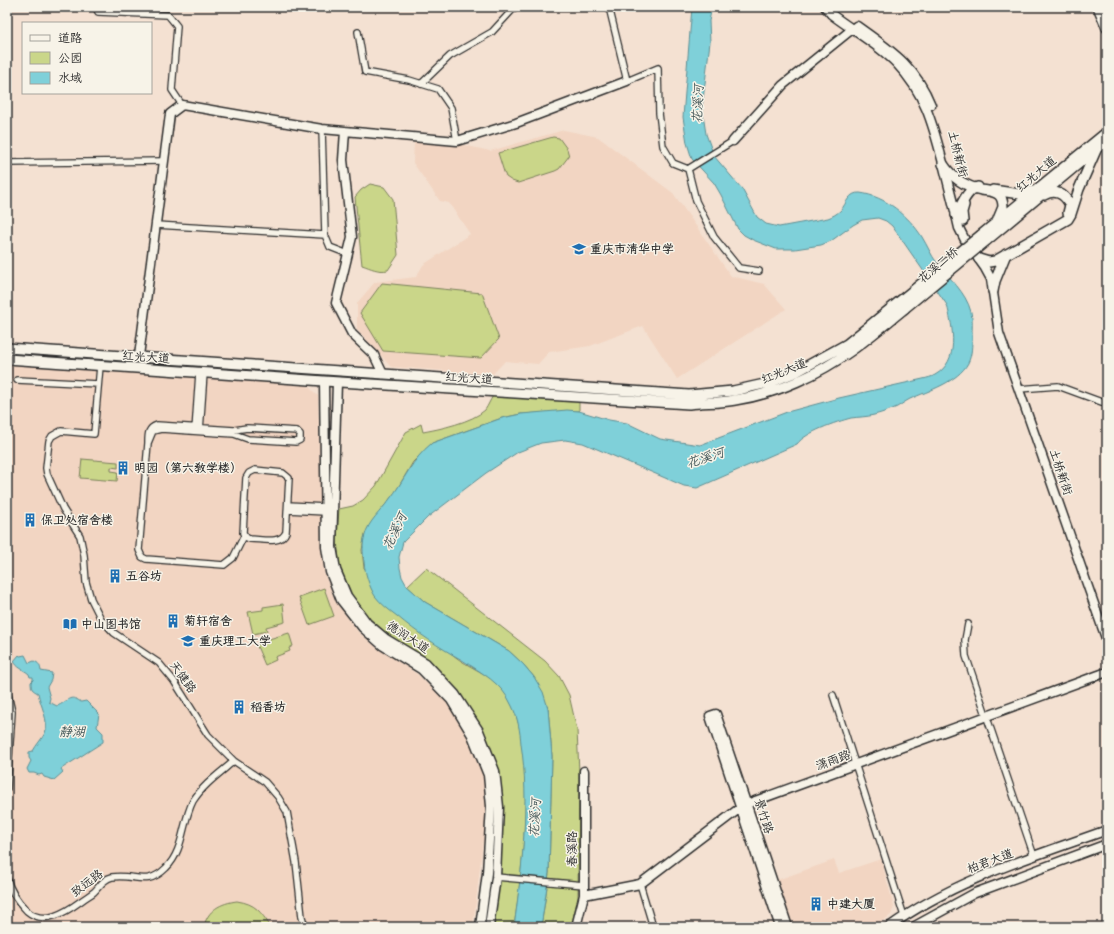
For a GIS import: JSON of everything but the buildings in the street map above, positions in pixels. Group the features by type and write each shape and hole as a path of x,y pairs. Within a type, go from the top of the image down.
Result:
{"main road":[{"path":"825,7 831,14 854,27"},
{"path":"830,7 854,27"},
{"path":"1098,7 1107,28"},
{"path":"1105,7 1107,11"},
{"path":"733,140 783,85 854,27"},
{"name":"土桥新街","path":"854,27 891,59 914,85 929,114 947,168 959,215 962,234 992,272 995,281"},
{"path":"139,356 170,114 182,105 322,129 457,141 516,123 626,81"},
{"path":"344,131 343,160 352,237 336,303 352,334 374,356 383,374"},
{"name":"红光大道","path":"984,238 1107,132"},
{"name":"红光大道","path":"984,238 997,222 1107,140"},
{"path":"982,258 984,256 990,258 1016,247 1068,219 1097,148"},
{"path":"947,168 960,181 980,189 995,192 1001,198 1003,210 997,222"},
{"name":"土桥新街","path":"947,168 959,215"},
{"path":"959,215 969,194 980,189 1035,195 1057,192 1064,196 1069,202 1070,210 1063,217 1005,255 993,262 982,258"},
{"name":"花溪二桥","path":"903,305 984,238"},
{"path":"995,291 1008,258 1016,247"},
{"path":"995,291 995,281 1005,255"},
{"name":"土桥新街","path":"982,258 995,291 995,310 999,333 1107,641"},
{"name":"红光大道","path":"7,348 689,395 733,391 769,383 796,372 847,344 903,305"},
{"name":"红光大道","path":"7,359 686,404 735,400 769,392 799,380 852,350 903,305"},
{"name":"德润大道","path":"324,381 326,547 330,572 341,600 363,628 382,645 421,669 451,700 472,735 488,775 491,806 487,874 480,927"},
{"name":"德润大道","path":"337,382 332,546 336,570 347,596 367,623 386,639 426,663 456,694 480,731 495,771 499,807 500,877 489,927"},
{"name":"潇雨路","path":"584,895 640,884 744,806 1107,672"},
{"name":"景竹路","path":"713,715 788,927"},
{"name":"春溪路","path":"576,927 584,895 584,771"},
{"name":"景竹路","path":"744,806 780,927"},
{"name":"柏君大道","path":"889,927 904,916 949,891 1034,856 1107,830"},
{"name":"柏君大道","path":"913,927 956,902 990,887 1107,844"},
{"path":"990,887 983,886 981,882 993,872"}],"street":[{"path":"96,7 98,12 168,16 177,26 172,90 182,105"},
{"path":"421,84 450,56 492,32 515,7"},
{"path":"609,7 626,81 658,68 663,146 673,163 688,169"},
{"path":"358,32 365,72 409,80 438,89 451,108 457,141"},
{"path":"322,129 325,235 330,247 348,254"},
{"path":"688,169 733,140"},
{"path":"7,164 164,161"},
{"path":"688,169 696,201 714,237 739,268 759,271"},
{"path":"156,225 325,235"},
{"path":"17,380 98,384 100,366"},
{"path":"197,429 201,373"},
{"name":"天健路","path":"98,384 94,434 61,431 56,433 49,441 46,468 49,481 63,509 80,536 84,555 86,582 91,599 101,619 114,633 159,663 174,681 208,735 234,761 265,782 278,797 287,812 296,862 302,918 305,927"},
{"path":"1019,389 1058,386 1107,404"},
{"path":"197,429 234,430 247,428 297,431 300,434 300,440 296,442 248,439 234,434 160,425 154,426 149,431 139,550 142,557 146,559 224,565 233,558 244,536 242,530 246,478 255,470 285,474 290,480 285,535 279,539 250,539 244,536"},
{"path":"288,507 325,510"},
{"path":"968,624 965,640 966,656 1034,856"},
{"path":"7,690 12,712 7,788"},
{"path":"833,696 904,916"},
{"name":"致远路","path":"7,878 9,886 18,902 32,915 48,918 65,913 94,892 101,882 112,877 147,879 155,876 166,868 176,856 192,803 200,790 234,761"},
{"path":"500,877 584,885"},
{"path":"640,884 653,927"}],"shaded area":[{"name":"重庆市清华中学","path":"564,130 598,137 673,193 731,276 764,284 786,309 677,379 643,326 590,346 549,352 538,364 505,361 493,374 391,367 357,329 357,303 375,282 416,277 423,265 470,234 449,203 440,201 413,163 414,142 459,144 490,151"},
{"name":"重庆理工大学","path":"7,363 307,385 318,396 324,573 336,602 358,632 379,649 417,674 447,703 469,737 484,776 487,807 473,927 20,927 13,922 7,921"},
{"path":"881,859 894,907 891,915 874,927 792,927 777,880 834,860 839,873"}],"green space":[{"path":"553,137 559,138 567,149 569,156 559,169 518,183 506,177 498,153"},
{"path":"370,184 384,187 393,199 398,255 388,270 378,270 362,265 355,197 361,190"},
{"path":"382,283 482,293 499,339 481,358 383,351 360,313"},
{"path":"493,396 579,401 579,411 521,414 502,418 432,443 413,462 396,491 372,522 365,534 362,550 364,568 449,652 459,660 492,679 503,690 514,711 521,738 525,770 525,804 521,873 514,927 493,927 500,874 502,807 482,729 369,620 350,594 340,569 337,540 339,509 353,506 363,500 376,486 406,432 421,424 423,432 447,427 472,418 485,410"},
{"path":"82,459 118,462 118,468 111,467 111,471 118,472 117,481 80,478"},
{"path":"426,568 545,661 559,676 569,695 577,730 579,772 578,897 571,927 541,927 549,873 552,756 548,708 534,677 509,651 425,602 407,586"},
{"path":"324,588 334,616 309,625 299,597"},
{"path":"283,604 285,622 266,627 267,631 253,634 248,612 263,610 263,607"},
{"path":"289,633 293,646 289,648 290,651 275,657 276,660 265,665 256,644 259,645 270,642 269,639"},
{"path":"237,901 249,904 257,909 271,927 204,927 208,916 216,908"}],"water":[{"name":"花溪河","path":"692,7 712,7 709,21 710,42 702,108 706,134 714,156 742,189 757,217 766,224 779,227 828,218 841,210 850,196 856,193 878,198 896,208 917,229 937,263 957,286 969,305 972,318 971,353 968,363 957,376 934,389 886,411 871,416 851,418 822,428 807,435 797,444 697,488 684,486 583,443 565,440 541,443 518,452 486,473 428,517 403,542 399,557 400,568 402,577 407,586 425,602 509,651 534,677 543,692 548,708 552,756 549,873 541,927 514,927 524,836 525,789 524,766 519,729 514,711 503,691 491,679 420,634 382,604 375,596 365,571 363,545 367,530 372,521 395,493 419,456 432,443 502,418 521,414 567,410 579,411 609,420 627,423 660,439 700,445 787,412 839,398 931,377 943,369 948,361 953,343 947,305 892,226 886,221 878,218 862,220 831,241 821,245 795,249 776,249 753,240 744,235 738,229 714,183 692,159 687,143 683,117"},
{"name":"静湖","path":"19,655 25,655 29,663 34,661 37,663 40,666 41,671 52,673 51,680 47,687 50,698 49,702 57,706 71,698 74,698 81,702 86,701 99,714 97,727 103,733 103,742 61,769 63,772 54,780 44,777 42,774 39,775 29,773 27,769 31,761 29,758 29,752 33,751 44,735 46,724 38,693 32,688 31,682 33,677 30,677 29,674 18,667 14,661"}],"place":[{"name":"重庆市清华中学","path":"579,249"},
{"name":"明园（第六教学楼）","path":"123,468"},
{"name":"保卫处宿舍楼","path":"30,520"},
{"name":"五谷坊","path":"115,576"},
{"name":"菊轩宿舍","path":"173,621"},
{"name":"中山图书馆","path":"70,624"},
{"name":"重庆理工大学","path":"188,641"},
{"name":"稻香坊","path":"239,707"},
{"name":"中建大厦","path":"816,904"}]}
